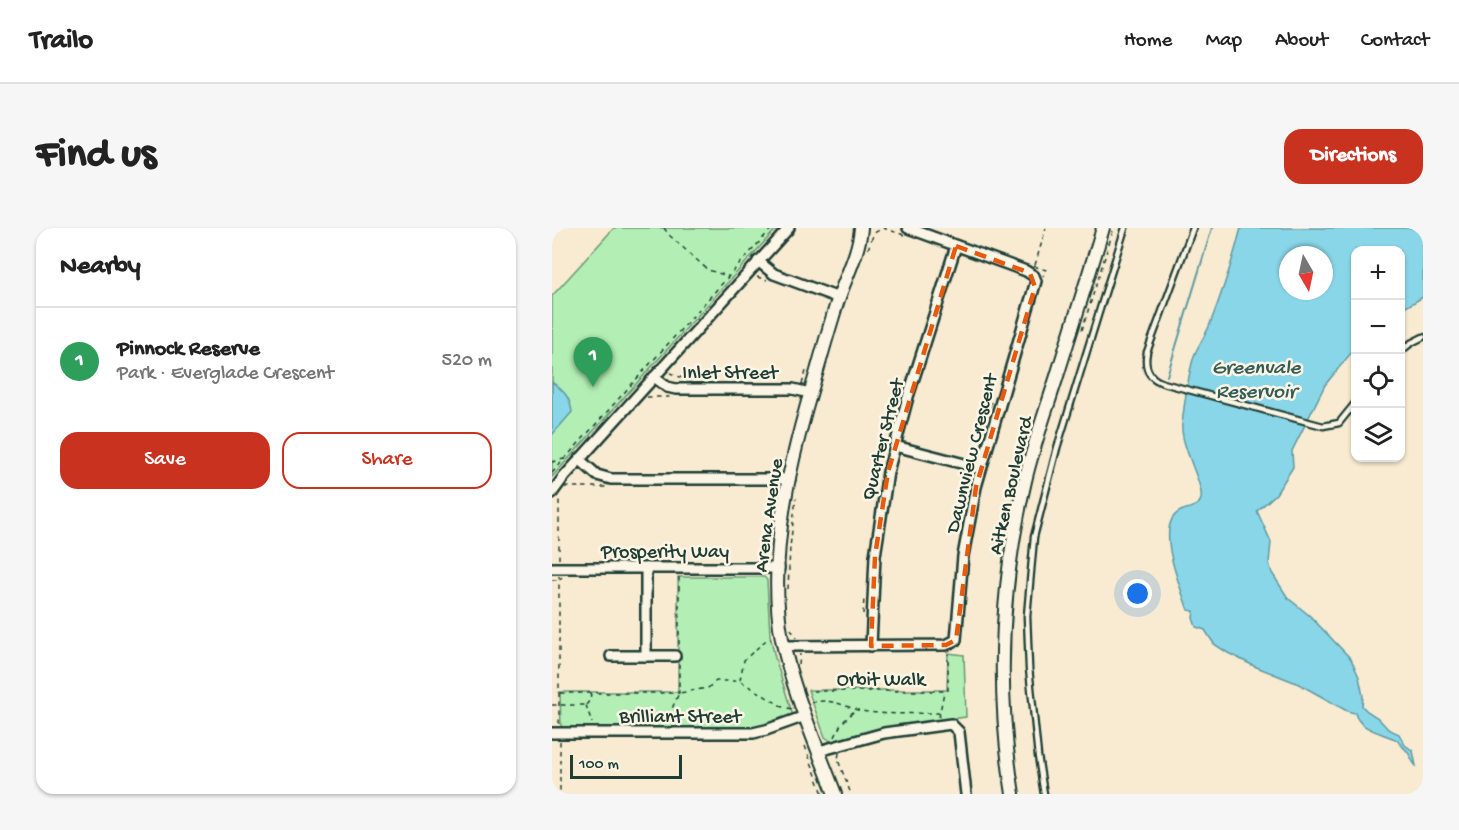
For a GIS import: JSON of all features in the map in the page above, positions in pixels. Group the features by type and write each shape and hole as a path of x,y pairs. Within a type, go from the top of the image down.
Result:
{"street":[{"path":"556,494 556,485 657,380 761,264 789,228"},
{"name":"Arena Avenue","path":"860,242 861,228"},
{"name":"Arena Avenue","path":"835,794 805,716 783,642 778,606 778,568 790,479 810,393 839,298 860,242 870,228"},
{"name":"Aitken Boulevard","path":"1013,794 1005,729 1003,663 1005,615 1014,535 1032,456 1103,228"},
{"name":"Dawnview Crescent","path":"783,642 871,646 946,645 956,640 976,467 1036,281 1030,273 956,246 906,232"},
{"name":"Quarter Street","path":"871,646 875,556 885,491 895,446 956,246"},
{"path":"761,264 774,274 839,298"},
{"name":"Inlet Street","path":"657,380 667,387 676,389 793,389 810,393"},
{"path":"895,446 976,467"},
{"path":"576,463 597,475 611,479 790,479"},
{"path":"646,568 646,656"},
{"name":"Prosperity Way","path":"558,571 778,568"},
{"path":"611,656 675,656"},
{"name":"Brilliant Street","path":"556,733 753,733 805,716"},
{"path":"819,751 884,733 951,724 958,730 966,794"}],"lane":[{"path":"1044,794 1029,668 1027,616 1034,537 1057,448 1125,228"},
{"path":"1193,228 1147,352 1146,366 1152,378 1163,383 1323,426 1339,423 1351,408"},
{"path":"1405,348 1423,338"}],"path":[{"path":"664,228 708,270 729,276"},
{"path":"552,473 772,228"},
{"path":"866,255 874,233 884,228 906,232"},
{"path":"1034,266 1046,228"},
{"path":"752,280 761,264"},
{"path":"647,397 657,380 669,372"},
{"path":"976,467 995,391"},
{"path":"552,462 564,459 576,463"},
{"path":"562,491 569,483"},
{"path":"788,590 790,548 797,493"},
{"path":"556,494 560,705 556,733 560,794"},
{"path":"558,571 559,580"},
{"path":"552,580 559,580"},
{"path":"790,627 797,642 800,669"},
{"path":"740,681 744,662 766,639 797,642"},
{"name":"Orbit Walk","path":"813,691 948,691 948,653"},
{"path":"661,725 666,723 679,693 708,688 716,681 740,681 783,707 805,716 811,703 831,701 873,713 939,713"},
{"path":"940,725 939,713 944,691"},
{"path":"586,705 591,693"},
{"path":"552,705 586,705"},
{"path":"586,705 592,723 596,726"},
{"path":"851,794 838,760 840,756 835,737 838,729 855,709"},
{"path":"802,737 823,794"}],"highlighted area":[{"path":"956,246 1030,273 1035,287 976,487 956,640 946,645 871,646 875,556 888,472"}],"green space":[{"path":"614,228 777,228 552,477 552,296"},
{"path":"678,577 764,577 767,580 770,635 793,716 755,728 561,727 560,692 678,692"},
{"path":"948,653 964,655 966,717 899,726 832,742 825,737 808,690 947,690"}],"water":[{"name":"Greenvale Reservoir","path":"1241,228 1423,228 1423,297 1405,308 1405,246 1351,246 1351,353 1325,385 1292,451 1293,467 1276,494 1257,511 1271,542 1269,563 1272,573 1288,598 1310,616 1351,659 1359,677 1363,696 1362,706 1388,729 1399,734 1405,745 1413,751 1416,766 1408,752 1397,740 1366,727 1357,719 1355,713 1347,711 1299,684 1254,666 1214,644 1205,630 1196,627 1193,618 1194,611 1188,610 1172,558 1169,530 1172,519 1179,512 1195,506 1201,499 1199,484 1182,433 1182,424 1194,356 1208,328"},
{"path":"552,382 566,395 572,412 552,435"}],"waterway":[{"path":"1167,376 1212,228"}],"place":[{"name":"Pinnock Reserve","path":"593,387"}]}
